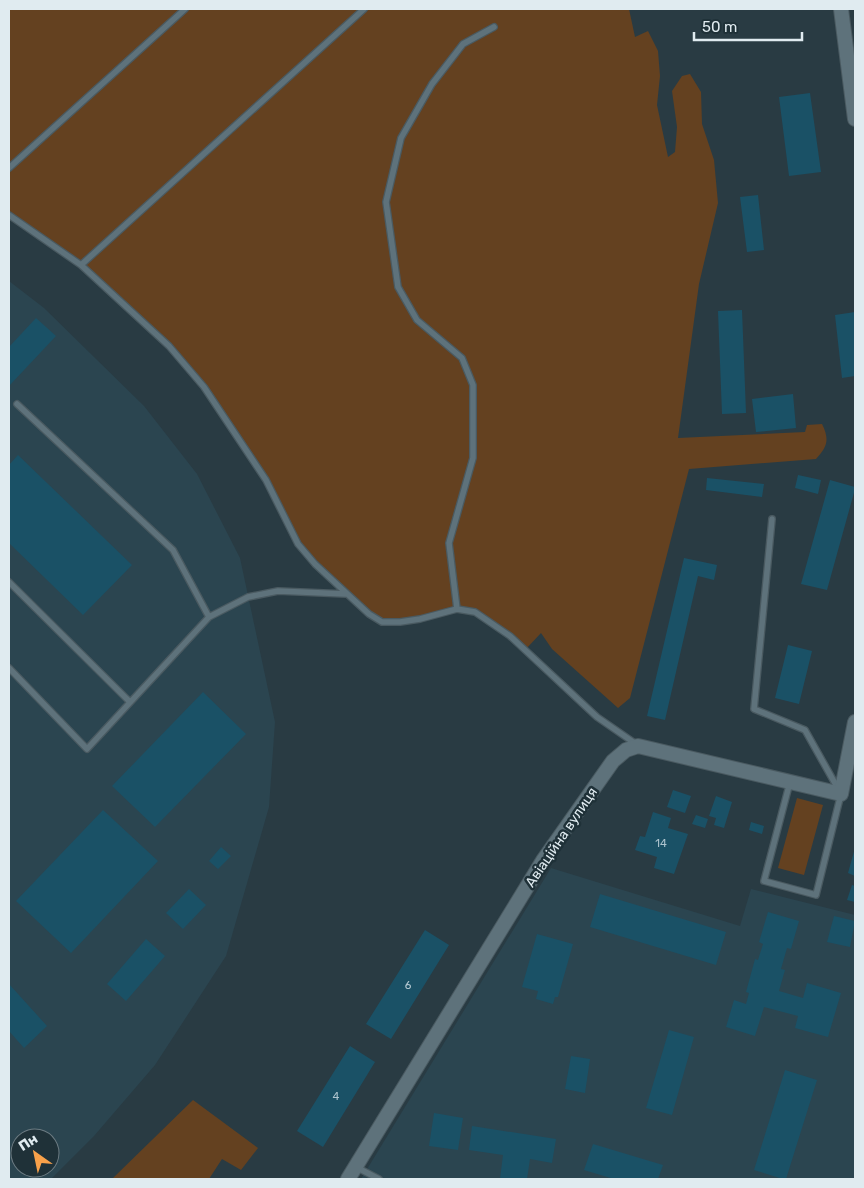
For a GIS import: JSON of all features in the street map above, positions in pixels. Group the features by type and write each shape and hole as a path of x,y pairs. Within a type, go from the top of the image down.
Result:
{"street":[{"path":"841,9 855,119"},
{"path":"638,746 841,794 855,722"},
{"name":"Авіаційна вулиця","path":"348,1179 544,859 613,761 626,750 638,746"}],"lane":[{"path":"9,168 185,9"},
{"path":"81,265 364,9"},
{"path":"458,609 449,543 473,458 473,385 462,358 417,320 398,287 386,202 401,138 432,84 463,44 494,27"},
{"path":"9,215 81,265 169,346 204,387 266,480 298,544 346,594 369,614 382,622 420,619 458,609 475,612 510,636 597,717 638,746"},
{"path":"17,404 173,550 209,617"},
{"path":"772,519 754,709 805,730 841,794 816,895 764,881 790,782"},
{"path":"9,582 130,702"},
{"path":"9,668 87,749 209,617 248,597 278,591 346,594"},
{"path":"356,1166 379,1179"}],"shaded area":[{"path":"9,9 629,9 635,37 648,31 658,51 660,76 657,105 668,157 675,152 677,127 672,91 682,76 690,74 701,92 702,124 714,160 718,203 699,284 678,438 805,432 807,425 822,424 827,439 823,451 816,459 689,469 630,698 618,708 552,649 541,633 525,650 475,612 457,609 440,614 382,622 369,614 298,544 286,518 239,437 169,346 81,265 9,215"},
{"path":"9,281 44,308 144,406 197,474 240,558 275,722 269,807 226,956 155,1065 94,1136 60,1170 60,1128 10,1128 10,1178 51,1179 9,1179"},
{"path":"797,798 823,805 804,875 778,868"},
{"path":"551,868 740,926 751,889 855,915 855,1179 361,1179"},
{"path":"193,1100 258,1148 241,1170 222,1159 209,1179 112,1179"}],"building":[{"path":"810,93 821,172 789,176 779,97"},
{"path":"758,195 764,250 747,252 740,197"},
{"path":"742,310 746,413 722,414 718,311"},
{"path":"855,312 855,376 842,378 835,315"},
{"path":"36,318 56,336 9,386 9,347"},
{"path":"793,394 796,428 756,432 752,399"},
{"path":"18,455 132,565 83,615 9,543 9,465"},
{"path":"798,475 821,480 818,494 795,488"},
{"path":"707,478 764,484 762,497 706,490"},
{"path":"830,480 855,487 855,489 827,590 801,584"},
{"path":"684,558 717,565 714,580 698,576 665,720 647,716"},
{"path":"788,645 812,651 799,704 775,698"},
{"path":"203,692 246,734 155,827 112,786"},
{"path":"673,790 691,796 685,813 667,807"},
{"path":"716,796 732,802 724,828 714,825 716,818 709,816"},
{"path":"103,810 158,861 71,953 16,901"},
{"path":"653,812 671,818 668,828 688,834 674,874 654,868 657,857 635,850 640,836 645,837"},
{"path":"696,815 708,819 705,828 692,824"},
{"path":"751,822 764,826 762,834 749,830"},
{"path":"221,847 231,856 218,869 209,861"},
{"path":"855,848 855,876 848,873"},
{"path":"852,885 855,886 855,902 847,900"},
{"path":"189,889 206,905 183,929 166,913"},
{"path":"600,894 726,932 716,965 590,927"},
{"path":"768,912 799,921 791,949 787,948 781,969 785,970 779,991 803,998 807,983 841,993 828,1037 795,1028 798,1016 764,1007 755,1036 726,1027 734,1000 746,1004 749,993 746,992 755,959 758,960 763,944 759,942"},
{"path":"834,916 855,921 850,947 827,942"},
{"path":"425,930 449,945 391,1039 366,1024"},
{"path":"537,934 573,944 558,997 555,997 553,1004 536,999 538,991 522,987"},
{"path":"146,939 165,956 126,1001 107,984"},
{"path":"9,984 47,1026 24,1048 9,1031"},
{"path":"669,1030 694,1037 672,1115 646,1108"},
{"path":"350,1046 375,1062 323,1147 297,1131"},
{"path":"571,1056 590,1059 585,1093 565,1089"},
{"path":"785,1070 817,1080 786,1179 783,1179 754,1170"},
{"path":"434,1113 463,1118 458,1150 429,1146"},
{"path":"472,1126 556,1139 552,1163 530,1159 527,1179 500,1179 503,1155 469,1150"},
{"path":"593,1144 663,1165 658,1179 614,1179 584,1170"}]}
